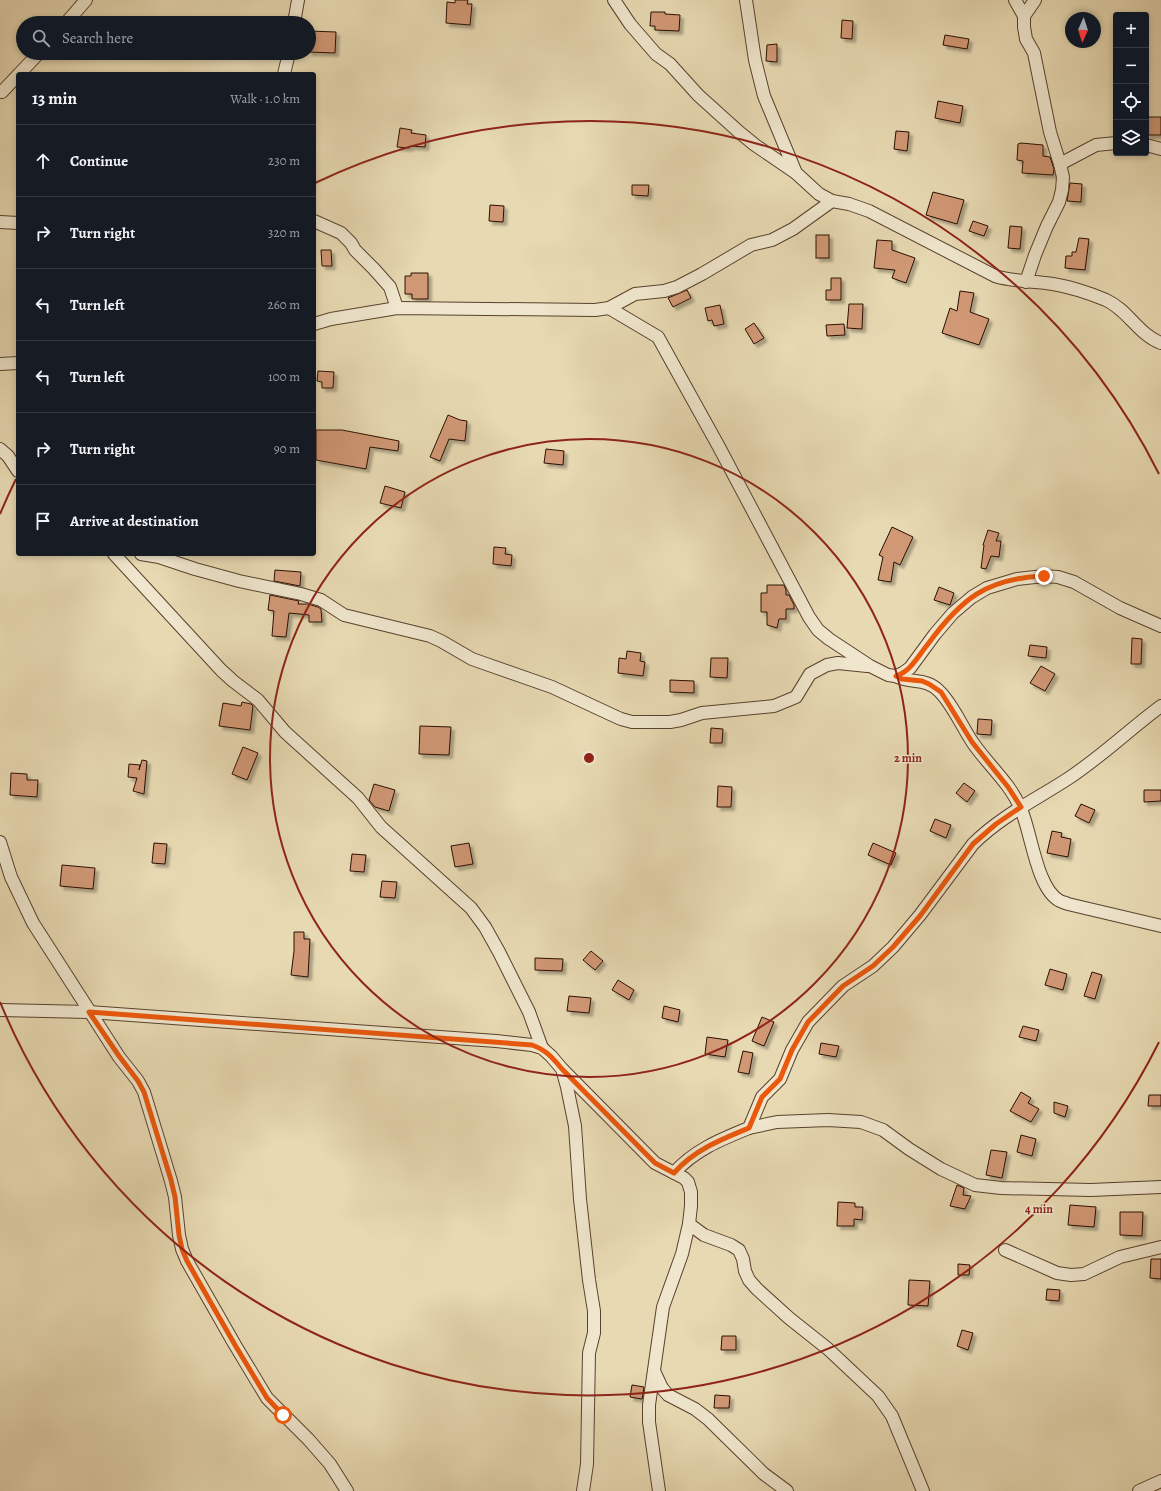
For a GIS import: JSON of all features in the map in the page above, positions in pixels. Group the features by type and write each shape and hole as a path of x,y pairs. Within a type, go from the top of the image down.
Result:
{"street":[{"path":"72,16 86,0"},
{"path":"295,16 298,0"},
{"path":"614,0 630,24 648,45 656,54 670,64 698,95 755,145 796,173 819,194 832,201 849,204 869,211 995,276 1072,288 1108,301 1125,312 1141,330 1161,343"},
{"path":"746,0 755,60 764,96 796,173"},
{"path":"1015,0 1024,16 1026,40 1034,53 1050,132 1063,177 1059,202 1035,255 1026,282"},
{"path":"1024,16 1035,0"},
{"path":"20,72 32,60"},
{"path":"284,72 287,60"},
{"path":"2,92 16,76"},
{"path":"1060,164 1096,145 1113,143"},
{"path":"1149,146 1161,149"},
{"path":"316,323 331,318 396,308 595,310 609,308 635,294 664,291 677,287 751,245 772,240 793,229 832,201"},
{"path":"0,222 16,224"},
{"path":"316,222 341,233 351,243 355,250 390,287 396,308"},
{"path":"609,308 658,337 719,447 809,618 818,630 829,640 870,666 888,675 896,676 902,679 922,681 941,692 972,742 1008,787 1021,807 1040,872 1048,888 1059,901 1161,926"},
{"path":"0,364 16,363"},
{"path":"0,449 8,456 16,468"},
{"path":"116,556 227,675 258,700 285,732 358,798 380,828 471,908 485,927 499,952 529,1012 542,1048 646,1155 655,1163 684,1178 688,1182 691,1192 690,1224 682,1254 664,1307 649,1405 649,1422 659,1491"},
{"path":"159,556 195,569 239,581 301,594 321,600 344,615 430,636 472,659 552,687 621,719 632,722 670,722 702,713 774,706 796,697 810,674 827,664 838,663 870,666"},
{"path":"896,676 910,668 935,634 953,613 972,597 987,588 1017,578 1058,577 1074,582 1120,608 1161,626"},
{"path":"749,1128 762,1097 780,1079 792,1050 808,1022 843,986 873,966 893,947 920,916 973,844 996,824 1103,754 1161,706"},
{"path":"0,842 11,877 33,924 89,1012 138,1081 144,1092 171,1180 175,1197 179,1235 182,1249 187,1261 267,1398 309,1440 330,1464 347,1491"},
{"path":"0,1010 89,1012 496,1041 532,1045 542,1048"},
{"path":"562,1069 575,1126 580,1199 589,1280 594,1310 594,1333 589,1353 587,1464 582,1491"},
{"path":"674,1173 681,1165 713,1143 749,1128 777,1122 828,1120 862,1122 883,1130 909,1149 941,1169 975,1185 1001,1188 1091,1190 1161,1187"},
{"path":"690,1224 704,1235 731,1245 739,1250 743,1259 745,1272 749,1280 757,1289 828,1350 887,1406 923,1491"},
{"path":"1005,1250 1057,1273 1071,1275 1084,1274 1120,1257 1161,1247"},
{"path":"654,1371 662,1388 668,1395 695,1409 708,1419 764,1474 787,1491"},
{"path":"1138,1491 1161,1481"}],"building":[{"path":"455,0 468,0 467,4 472,4 470,25 446,23 447,2 455,3"},
{"path":"651,12 665,12 665,14 680,15 679,31 655,30 655,26 650,26"},
{"path":"842,20 853,21 852,39 841,38"},
{"path":"316,31 336,32 335,53 316,52"},
{"path":"945,35 969,39 967,49 943,45"},
{"path":"777,44 777,62 766,61 767,45"},
{"path":"938,101 963,106 960,123 935,118"},
{"path":"1149,117 1161,117 1161,135 1149,135"},
{"path":"400,128 412,130 411,133 426,135 425,147 397,147"},
{"path":"896,131 909,132 907,151 894,149"},
{"path":"1018,144 1043,145 1043,156 1050,157 1054,169 1053,175 1022,173 1023,161 1017,160"},
{"path":"1070,183 1082,184 1081,202 1067,201"},
{"path":"632,185 649,185 648,196 632,195"},
{"path":"933,192 964,200 957,224 926,215"},
{"path":"490,205 504,206 503,222 489,221"},
{"path":"973,221 988,226 984,236 969,231"},
{"path":"1010,226 1022,227 1020,249 1008,248"},
{"path":"816,235 829,235 829,258 816,258"},
{"path":"1079,238 1089,239 1085,270 1065,268 1066,256 1072,256 1072,252 1076,252"},
{"path":"877,240 892,241 892,250 915,258 906,283 892,278 895,270 874,268"},
{"path":"321,250 331,250 332,266 322,266"},
{"path":"411,273 428,273 428,299 412,299 412,294 405,294 405,276 411,276"},
{"path":"831,278 841,278 841,300 826,300 826,290 831,290"},
{"path":"687,290 691,298 673,307 668,298"},
{"path":"960,291 974,293 970,312 989,319 979,345 942,333 950,308 957,311"},
{"path":"849,304 863,304 862,329 847,328"},
{"path":"720,305 724,324 714,326 712,320 708,321 705,308"},
{"path":"754,323 764,338 754,344 745,329"},
{"path":"844,324 845,335 827,336 826,325"},
{"path":"318,371 334,372 333,388 322,388 322,382 317,381"},
{"path":"448,415 467,421 465,441 449,439 440,461 430,457"},
{"path":"316,430 342,430 399,441 398,451 370,447 366,469 316,460"},
{"path":"546,449 564,451 563,465 544,463"},
{"path":"385,486 405,492 401,508 380,503"},
{"path":"892,527 913,537 900,565 894,562 891,582 878,580 883,557 879,555"},
{"path":"988,530 999,533 996,541 1001,541 999,557 991,556 986,569 981,568 983,545"},
{"path":"494,547 506,548 505,554 512,555 511,566 493,564"},
{"path":"275,570 301,572 300,586 274,581"},
{"path":"767,585 784,585 786,595 789,595 794,605 794,609 786,609 786,619 779,619 777,628 767,625 767,612 761,612 761,593 767,593"},
{"path":"939,587 954,593 950,605 934,600"},
{"path":"270,595 299,601 298,604 308,604 318,607 321,609 322,622 309,622 309,615 289,613 286,637 272,636 274,611 268,610"},
{"path":"1132,638 1142,639 1141,664 1131,664"},
{"path":"1030,645 1047,647 1046,658 1028,656"},
{"path":"627,651 641,653 640,661 645,662 643,676 618,673 619,658 626,659"},
{"path":"711,658 728,658 727,678 710,677"},
{"path":"1041,666 1055,674 1045,691 1030,683"},
{"path":"670,680 694,681 694,693 670,692"},
{"path":"242,702 253,706 250,730 219,726 223,703 241,706"},
{"path":"978,719 992,720 991,735 977,734"},
{"path":"420,726 451,727 449,755 419,754"},
{"path":"711,728 723,729 722,743 710,743"},
{"path":"243,747 258,753 247,780 232,774"},
{"path":"142,760 147,761 144,794 133,791 137,778 128,777 129,764 140,765 139,770"},
{"path":"11,773 27,774 27,780 38,780 37,797 10,795"},
{"path":"964,783 975,791 967,802 956,793"},
{"path":"374,784 395,790 389,811 375,807 369,800"},
{"path":"718,786 732,787 731,807 717,807"},
{"path":"1144,790 1161,790 1161,801 1144,802"},
{"path":"1081,804 1095,810 1089,823 1075,816"},
{"path":"935,819 951,825 946,838 930,831"},
{"path":"1052,831 1062,833 1061,837 1071,839 1068,857 1047,853"},
{"path":"154,843 167,844 165,864 152,863"},
{"path":"469,843 473,864 455,867 451,846"},
{"path":"873,843 896,853 891,865 868,855"},
{"path":"352,854 366,855 364,872 350,871"},
{"path":"62,865 95,868 93,889 60,886"},
{"path":"382,881 397,882 395,898 380,897"},
{"path":"294,932 304,932 304,939 310,939 308,977 291,975 294,951"},
{"path":"591,951 603,961 595,970 583,960"},
{"path":"535,958 563,959 562,971 535,970"},
{"path":"1050,969 1067,974 1063,990 1045,985"},
{"path":"1092,972 1102,975 1095,999 1084,996"},
{"path":"618,980 634,990 629,1000 612,990"},
{"path":"569,996 591,998 589,1013 567,1011"},
{"path":"664,1006 680,1010 678,1022 662,1018"},
{"path":"762,1017 774,1022 764,1046 752,1041"},
{"path":"1023,1026 1039,1030 1036,1041 1019,1037"},
{"path":"707,1037 728,1040 725,1057 705,1054"},
{"path":"821,1043 839,1046 836,1057 819,1054"},
{"path":"743,1051 753,1053 749,1074 738,1072"},
{"path":"1021,1092 1031,1098 1028,1103 1039,1109 1031,1122 1010,1111"},
{"path":"1149,1095 1161,1095 1161,1106 1148,1106"},
{"path":"1054,1102 1068,1106 1065,1117 1054,1113"},
{"path":"1021,1135 1036,1139 1032,1156 1017,1152"},
{"path":"991,1150 1007,1152 1002,1178 986,1175"},
{"path":"957,1185 964,1188 963,1195 971,1196 965,1209 950,1206"},
{"path":"838,1202 855,1203 855,1207 863,1207 862,1220 854,1219 854,1226 837,1226"},
{"path":"1070,1205 1096,1207 1094,1227 1068,1225"},
{"path":"1120,1212 1143,1212 1142,1236 1120,1235"},
{"path":"1151,1259 1161,1259 1161,1279 1150,1278"},
{"path":"958,1264 970,1265 969,1275 958,1275"},
{"path":"909,1280 930,1281 928,1306 908,1305"},
{"path":"1047,1289 1060,1290 1059,1301 1046,1300"},
{"path":"962,1330 973,1333 968,1350 957,1346"},
{"path":"722,1336 736,1336 736,1350 721,1350"},
{"path":"632,1385 644,1387 642,1399 630,1397"},
{"path":"715,1395 730,1396 729,1408 714,1408"}],"route":[{"path":"283,1415 267,1398 200,1286 187,1261 182,1249 179,1235 175,1197 171,1180 144,1092 138,1081 89,1012 496,1041 532,1045 542,1048 551,1056 646,1155 655,1163 674,1173 681,1165 713,1143 749,1128 762,1097 780,1079 792,1050 808,1022 843,986 873,966 893,947 920,916 954,868 982,834 1021,807 996,771 982,756 972,742 941,692 935,687 922,681 907,680 896,676 910,668 935,634 953,613 972,597 987,588 1005,581 1017,578 1044,576"}]}
